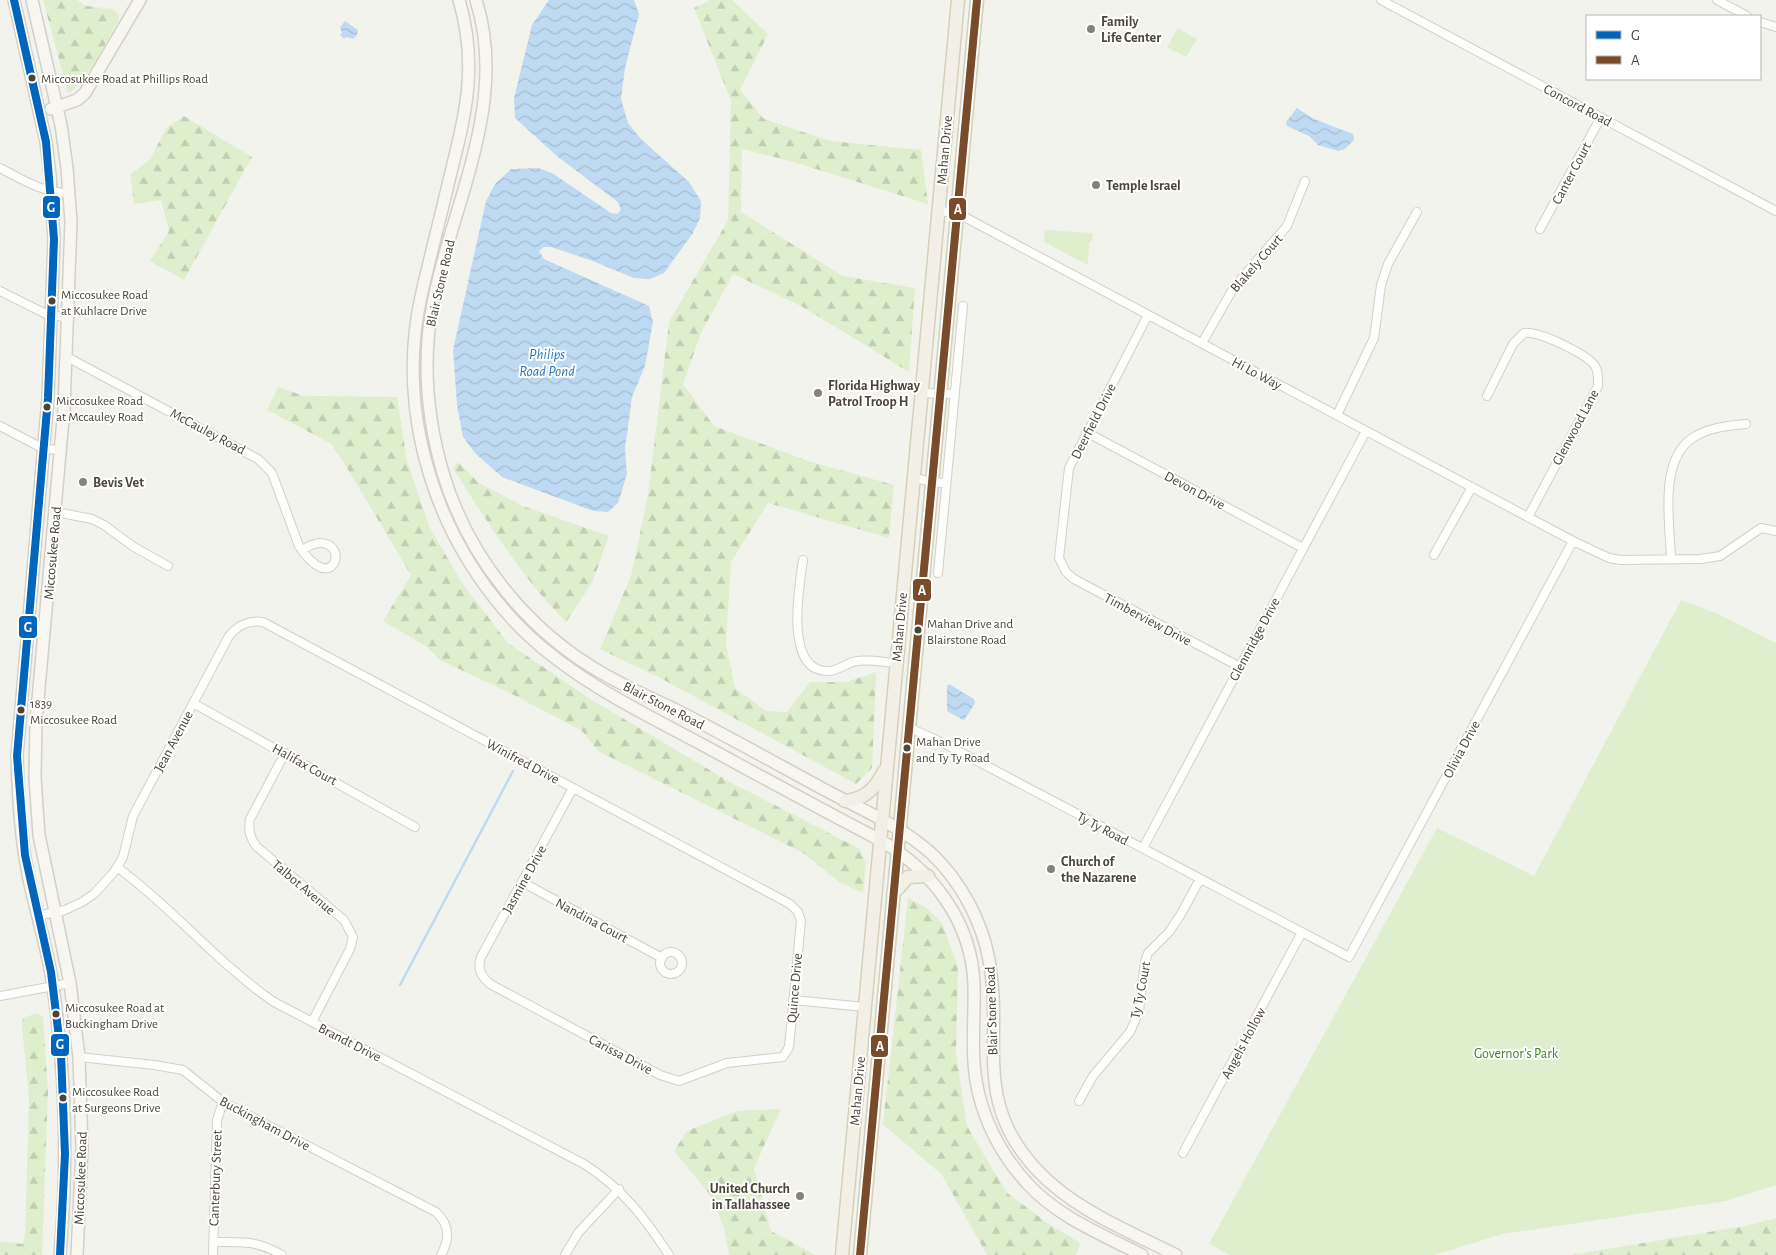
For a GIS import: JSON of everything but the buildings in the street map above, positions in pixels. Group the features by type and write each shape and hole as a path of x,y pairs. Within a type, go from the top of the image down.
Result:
{"main road":[{"name":"Miccosukee Road","path":"14,0 40,112 52,193 54,240 44,449 19,734 19,812 27,870 53,986 64,1095 64,1186 60,1255"},
{"name":"Miccosukee Road","path":"32,0 66,160 71,225 61,450 35,737 34,778 39,835 70,983 79,1057 82,1147 77,1255"},
{"path":"40,112 77,100 84,93 140,0"},
{"name":"Blair Stone Road","path":"459,0 468,44 470,72 468,97 463,129 418,306 413,374 418,425 423,452 434,490 458,544 489,591 506,612 556,660 646,714 880,840 897,850 928,876 950,905 970,952 974,983 974,1061 978,1091 985,1115 998,1143 1028,1184 1072,1218 1142,1255"},
{"name":"Blair Stone Road","path":"476,0 484,38 487,70 485,95 480,129 433,303 427,361 428,403 443,473 463,524 480,555 509,595 542,629 572,654 607,676 899,830 935,857 966,896 982,932 990,962 994,1086 1012,1136 1037,1170 1070,1198 1176,1255"},
{"name":"Mahan Drive","path":"842,1255 895,663 958,0"},
{"name":"Mahan Drive","path":"860,1255 977,0"},
{"path":"953,62 971,60"},
{"path":"19,734 35,737"},
{"path":"845,800 854,800 871,792 887,767"},
{"path":"893,894 908,877 928,876"},
{"path":"962,930 982,932"},
{"path":"978,1091 994,1086"},
{"path":"1111,1239 1118,1225"},
{"path":"844,1230 862,1233"}],"street":[{"name":"Concord Road","path":"1381,0 1776,211"},
{"path":"1717,0 1745,15"},
{"path":"1761,22 1776,27"},
{"name":"Canter Court","path":"1540,229 1601,117"},
{"path":"0,168 52,193 69,193"},
{"name":"Blakely Court","path":"1202,343 1234,286 1287,226 1305,181"},
{"name":"Hi Lo Way","path":"939,211 957,213 1573,541 1609,558 1639,560 1713,558 1734,547 1753,531 1761,528 1776,531"},
{"path":"1337,415 1374,338 1381,285 1388,264 1417,212"},
{"path":"0,291 31,308 51,315 68,318"},
{"path":"938,573 963,306"},
{"name":"Deerfield Drive","path":"1061,564 1059,547 1069,468 1148,315"},
{"name":"Glenwood Lane","path":"1487,396 1513,344 1524,333 1540,334 1590,361 1597,371 1598,386 1528,517"},
{"name":"McCauley Road","path":"66,357 258,459 268,468 276,481 302,550"},
{"path":"921,393 955,394"},
{"path":"1671,559 1670,471 1680,450 1687,442 1705,432 1746,424"},
{"path":"0,426 44,449 61,450"},
{"name":"Glennridge Drive","path":"1143,848 1366,430"},
{"name":"Devon Drive","path":"1086,432 1303,548"},
{"path":"913,478 946,484"},
{"path":"1434,555 1472,487"},
{"path":"56,512 92,519 104,525 134,547 168,566"},
{"name":"Olivia Drive","path":"1349,957 1573,541"},
{"path":"803,560 797,603 799,648 806,661 818,670 826,671 857,661 895,663"},
{"name":"Timberview Drive","path":"1061,564 1074,579 1240,667"},
{"name":"Winifred Drive","path":"244,623 263,622 790,904 798,912"},
{"name":"Jean Avenue","path":"117,867 126,847 133,816 229,636 237,627 244,623"},
{"name":"Halifax Court","path":"193,704 285,753 414,827"},
{"name":"Ty Ty Road","path":"910,728 1349,957"},
{"name":"Talbot Avenue","path":"285,753 250,819 249,827 252,840 344,920 353,937 350,949 312,1022"},
{"name":"Jasmine Drive","path":"480,971 482,957 573,788"},
{"path":"37,916 65,910 94,894 117,867"},
{"name":"Brandt Drive","path":"117,867 138,882 257,990 312,1022 584,1164 619,1189 636,1207 669,1255"},
{"name":"Ty Ty Court","path":"1079,1101 1093,1076 1130,1032 1139,1011 1145,962 1148,953 1169,932 1200,878"},
{"name":"Nandina Court","path":"522,882 662,958"},
{"name":"Quince Drive","path":"777,1059 783,1057 789,1047 800,921 798,912"},
{"name":"Angels Hollow","path":"1183,1153 1302,932"},
{"name":"Carissa Drive","path":"480,971 490,984 671,1079 685,1080 727,1063 777,1059"},
{"path":"0,996 70,983"},
{"path":"794,1000 865,1007"},
{"name":"Buckingham Drive","path":"79,1057 183,1070 223,1102 436,1212 448,1228 448,1236 441,1255"},
{"name":"Canterbury Street","path":"213,1255 218,1120 223,1102"},
{"path":"564,1255 578,1232 619,1189"},
{"path":"213,1242 252,1242 264,1245 282,1255"}],"green space":[{"path":"43,0 77,0 86,6 113,9 119,16 118,22 89,72 68,93"},
{"path":"711,0 732,0 768,34 740,90 764,119 830,141 921,150 928,204 790,161 742,149 741,212 843,276 915,288 909,372 801,306 733,274 701,333 683,384 714,426 808,461 894,485 889,538 768,503 731,562 726,643 735,688 766,711 787,712 810,682 846,682 876,672 872,768 856,784 662,679 600,649 631,576 648,495 669,322 728,220 731,101 694,8"},
{"path":"1178,28 1197,39 1186,57 1167,47"},
{"path":"184,116 252,157 184,280 150,261 169,231 161,200 134,204 130,175 150,159 167,127"},
{"path":"1045,230 1093,233 1092,241 1089,243 1088,265 1044,242"},
{"path":"278,387 304,396 397,397 407,461 429,526 462,583 508,643 587,697 728,781 860,849 866,864 863,893 839,882 803,853 598,751 582,731 512,694 440,660 427,647 383,621 411,575 341,458 330,443 267,410"},
{"path":"458,462 479,483 523,506 609,536 593,581 566,622 534,587 492,529 453,469"},
{"name":"Governor's Park","path":"1681,600 1718,614 1776,643 1776,1185 1726,1201 1503,1234 1434,1255 1230,1255 1209,1244 1437,828 1534,876"},
{"path":"908,898 924,906 942,923 958,967 956,1053 967,1126 1006,1192 1046,1222 1080,1243 1076,1255 987,1255 942,1175 883,1124"},
{"path":"37,1013 43,1017 48,1091 42,1255 0,1255 0,1241 23,1244 25,1235 29,1099 22,1026 23,1018"},
{"path":"781,1109 754,1168 771,1231 816,1255 729,1255 725,1231 711,1196 674,1151 687,1131 737,1111"},
{"path":"1776,1218 1776,1255 1571,1255 1745,1226"}],"water":[{"name":"Philips Road Pond","path":"549,0 634,0 639,14 625,68 621,99 628,123 641,139 689,182 701,201 700,218 693,233 664,273 650,279 634,278 551,247 544,247 539,251 544,259 649,306 653,322 645,366 632,397 625,449 627,474 618,503 608,512 593,511 502,477 475,453 463,437 457,405 453,350 486,201 495,184 511,169 538,168 552,173 611,213 617,214 621,210 618,202 558,157 515,118 514,98 532,25"},
{"path":"345,21 358,30 357,35 353,39 346,37 344,39 340,35 342,33 340,27"},
{"path":"1297,108 1314,119 1353,134 1354,140 1345,149 1338,151 1318,145 1309,136 1287,126 1286,122"},
{"path":"949,684 974,699 975,703 963,720 947,711 947,686"}],"waterway":[{"path":"400,985 513,771"}],"transit line":[{"name":"G","path":"14,0 46,142 54,239 48,398 17,756 25,855 51,972 61,1054 65,1154 60,1255"},
{"name":"A","path":"860,1255 977,0"}],"place":[{"name":"Family Life Center","path":"1091,29"},
{"name":"Miccosukee Road at Phillips Road","path":"32,78"},
{"name":"Temple Israel","path":"1096,185"},
{"name":"Miccosukee Road at Kuhlacre Drive","path":"52,301"},
{"name":"Florida Highway Patrol Troop H","path":"818,393"},
{"name":"Miccosukee Road at Mccauley Road","path":"47,407"},
{"name":"Bevis Vet","path":"83,482"},
{"name":"Mahan Drive and Blairstone Road","path":"918,630"},
{"name":"1839 Miccosukee Road","path":"21,710"},
{"name":"Mahan Drive and Ty Ty Road","path":"907,748"},
{"name":"Church of the Nazarene","path":"1051,869"},
{"name":"Miccosukee Road at Buckingham Drive","path":"56,1014"},
{"name":"Miccosukee Road at Surgeons Drive","path":"63,1098"},
{"name":"United Church in Tallahassee","path":"800,1196"}]}
